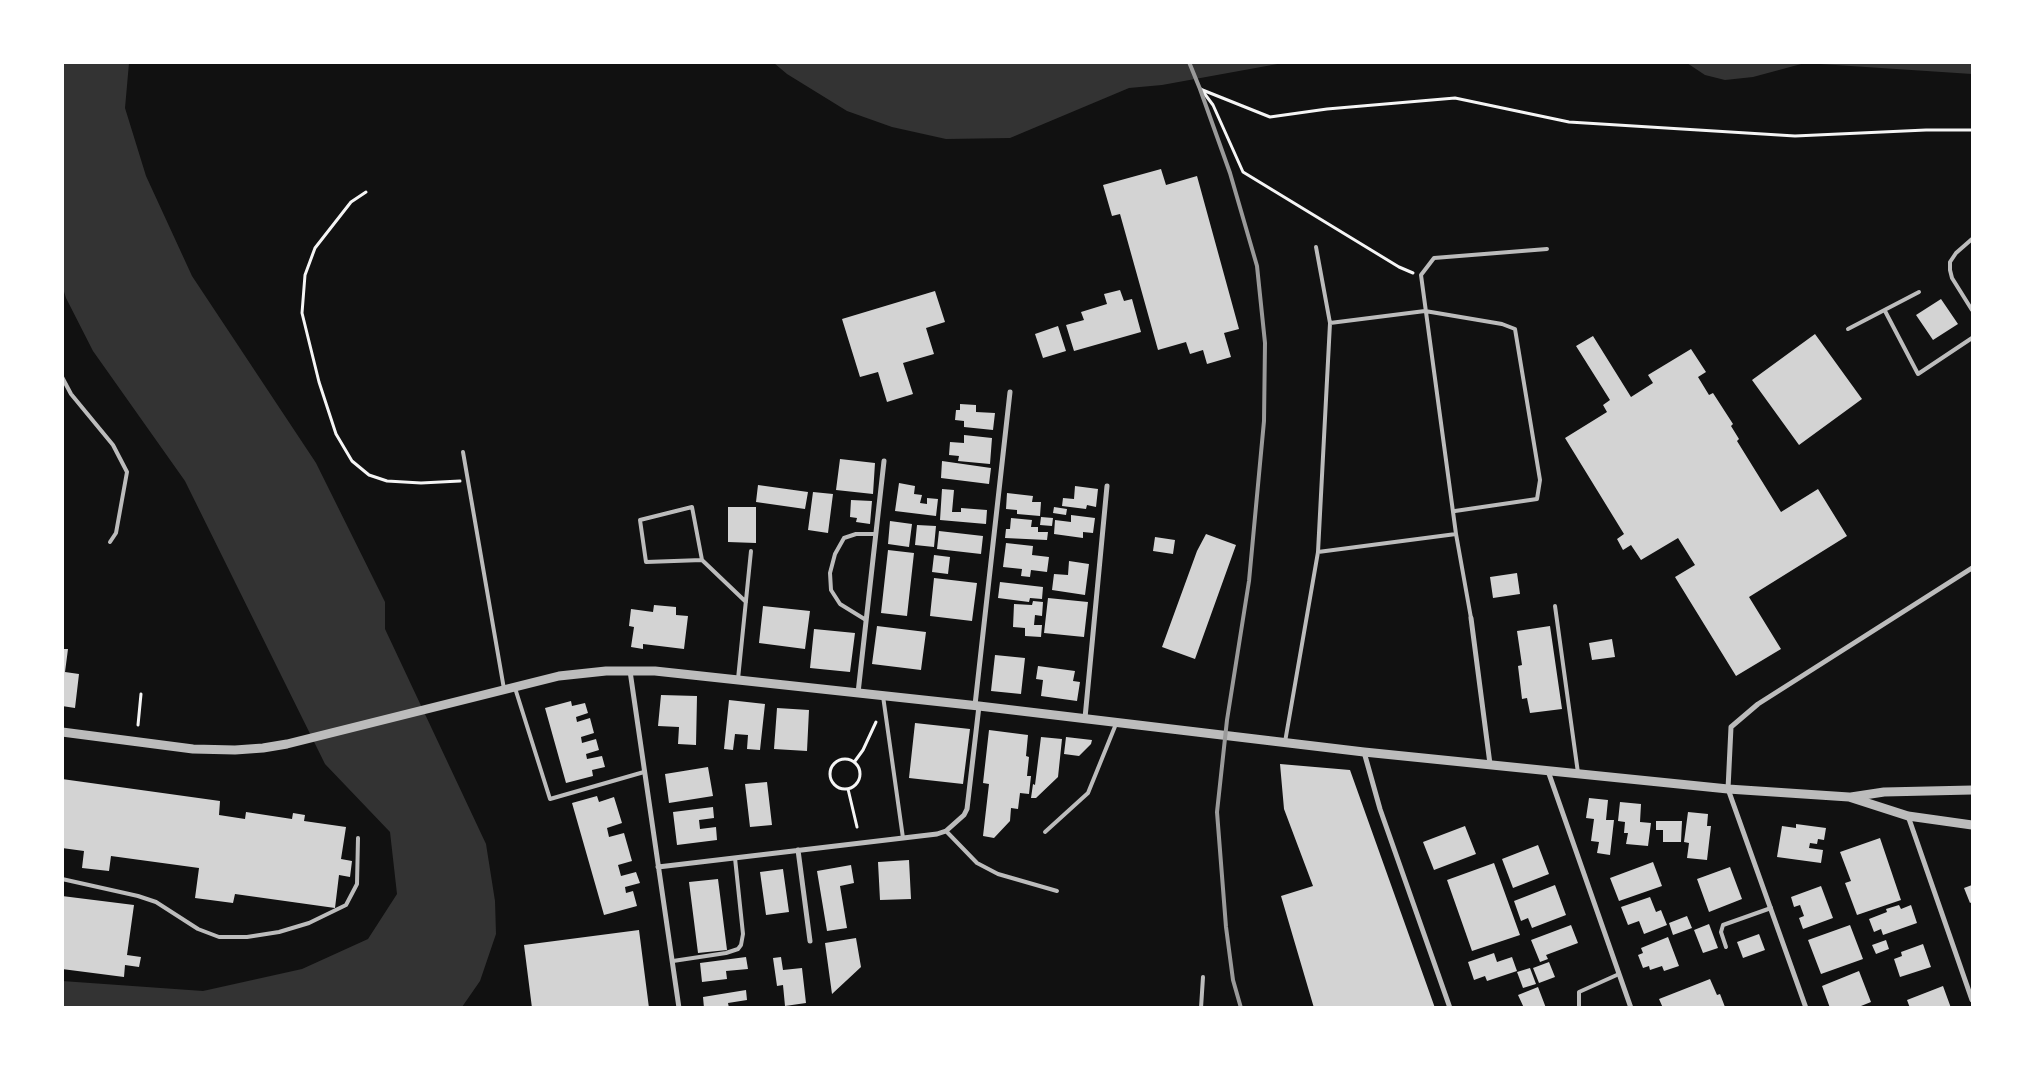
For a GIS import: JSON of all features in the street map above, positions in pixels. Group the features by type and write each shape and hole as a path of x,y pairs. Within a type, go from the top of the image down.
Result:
{"street":[{"path":"658,867 903,838 946,831 964,815 967,808 1010,392"},
{"path":"858,692 874,534 884,461"},
{"path":"1085,718 1107,486"},
{"path":"1806,1008 1728,789 1731,727 1758,704 1972,568"},
{"path":"1472,618 1490,764"},
{"path":"62,732 206,750 249,750 287,744 515,686 586,672 630,671 738,679 1364,752 1728,789 1849,797 1884,792 1972,790"},
{"path":"630,671 679,1008"},
{"path":"1364,752 1386,827 1450,1008"},
{"path":"1548,770 1631,1008"},
{"path":"1849,797 1908,816 1972,825"},
{"path":"1908,816 1972,1000"},
{"path":"798,850 810,941"}],"lane":[{"path":"1972,240 1956,253 1950,262 1950,270 1952,278 1972,310"},
{"path":"1285,742 1318,552 1330,323 1316,247"},
{"path":"1472,618 1456,534 1455,512 1421,276 1434,258 1547,249"},
{"path":"1848,329 1919,292"},
{"path":"1330,323 1425,311 1502,324 1515,329 1540,480 1537,499 1455,512"},
{"path":"1885,311 1918,374 1972,338"},
{"path":"62,377 71,394 113,445 128,472 116,533 110,542"},
{"path":"463,452 504,689"},
{"path":"702,560 646,562 640,520 692,507 702,560 746,602"},
{"path":"866,620 840,604 831,590 830,573 835,554 844,538 856,534 874,534"},
{"path":"1318,552 1456,534"},
{"path":"738,679 751,551"},
{"path":"1555,606 1578,773"},
{"path":"515,686 550,799 644,772"},
{"path":"883,696 903,838"},
{"path":"1045,832 1088,793 1117,722"},
{"path":"946,831 977,863 998,874 1057,891"},
{"path":"62,879 156,902 198,929 219,937 247,938 279,932 309,923 346,904 357,884 358,838"},
{"path":"672,961 726,953 738,949 741,945 743,934 735,858"},
{"path":"1726,947 1720,932 1723,925 1771,908"},
{"path":"1579,1008 1579,992 1619,974"},
{"path":"1201,1008 1203,977"}],"path":[{"path":"1421,276 1399,267 1243,172 1213,105 1200,89 1270,117 1327,109 1455,98 1569,122 1795,136 1926,130 1972,130"},
{"path":"366,192 351,202 321,241 305,275 302,314 319,382 336,434 352,461 369,475 387,481 421,483 468,480"},
{"path":"138,725 141,694"},
{"path":"855,761 870,738 878,713"},
{"path":"840,759 855,761 861,775 857,784 848,789 834,784 830,770 832,765 840,759"},
{"path":"848,789 857,827"}],"shaded area":[{"path":"1972,62 1972,74 1805,63 1753,77 1725,80 1705,75 1687,63"},
{"path":"63,63 129,63 125,108 146,176 192,276 316,463 385,602 385,629 486,844 495,901 496,934 480,981 462,1007 63,1007 62,981 203,991 302,969 368,939 397,894 390,832 325,764 185,481 93,351 66,298 62,285"},
{"path":"774,63 1283,63 1162,85 1129,88 1010,138 946,139 892,127 847,111 787,74"}],"building":[{"path":"1161,169 1166,185 1197,176 1239,329 1224,333 1231,357 1207,364 1203,350 1190,354 1186,342 1158,350 1120,214 1112,216 1103,185"},
{"path":"1120,290 1124,301 1132,299 1141,332 1074,351 1066,325 1084,320 1081,312 1107,304 1104,294"},
{"path":"935,291 945,322 926,328 934,354 903,363 913,394 887,402 878,372 860,377 842,319"},
{"path":"1941,299 1958,324 1933,340 1916,315"},
{"path":"1058,326 1066,351 1043,358 1035,334"},
{"path":"1815,334 1862,399 1799,445 1752,380"},
{"path":"1593,336 1631,397 1653,383 1648,375 1691,349 1706,372 1698,377 1709,395 1713,393 1733,424 1731,426 1739,439 1737,441 1781,512 1818,489 1847,536 1749,597 1781,649 1736,676 1675,577 1695,565 1678,538 1641,560 1631,545 1623,550 1617,539 1624,534 1565,438 1607,412 1603,405 1610,400 1576,346"},
{"path":"960,404 976,405 976,412 995,413 993,430 964,427 964,421 955,420 956,410 960,410"},
{"path":"964,435 992,438 990,464 958,461 959,456 949,455 950,442 964,443"},
{"path":"840,459 875,463 873,494 836,490"},
{"path":"942,461 991,468 989,484 941,478"},
{"path":"899,483 915,486 914,494 922,495 920,503 927,504 927,498 938,499 936,516 895,511"},
{"path":"758,485 808,492 805,509 756,502"},
{"path":"1075,486 1098,489 1096,507 1087,505 1086,509 1062,506 1063,498 1074,499"},
{"path":"942,489 954,490 952,512 961,512 961,508 987,510 986,524 940,520"},
{"path":"813,492 833,494 828,533 808,530"},
{"path":"1007,493 1033,496 1032,502 1041,502 1040,516 1017,514 1017,510 1006,509"},
{"path":"851,500 872,501 870,524 856,522 857,518 850,517"},
{"path":"728,507 756,507 756,543 728,542"},
{"path":"1054,507 1067,509 1066,515 1053,513"},
{"path":"1071,515 1095,518 1093,533 1083,532 1083,538 1054,534 1055,520 1071,522"},
{"path":"1041,517 1053,518 1052,526 1040,525"},
{"path":"1011,518 1032,520 1031,527 1038,527 1038,532 1048,532 1047,540 1005,538 1006,529 1010,529"},
{"path":"890,521 912,524 909,547 888,544"},
{"path":"917,525 936,526 934,547 915,545"},
{"path":"939,531 983,536 981,554 937,549"},
{"path":"1206,534 1236,545 1195,659 1162,647 1197,551"},
{"path":"1155,537 1175,540 1173,554 1153,551"},
{"path":"1006,543 1033,546 1032,555 1049,557 1047,572 1031,570 1030,577 1021,576 1022,569 1003,567"},
{"path":"888,550 914,553 907,616 881,613"},
{"path":"934,555 950,557 948,574 932,572"},
{"path":"1069,561 1089,564 1085,595 1052,590 1054,574 1068,575"},
{"path":"1517,573 1520,594 1493,598 1490,577"},
{"path":"934,578 977,583 972,621 930,616"},
{"path":"1000,582 1043,587 1042,599 1030,598 1029,602 998,598"},
{"path":"1048,598 1088,602 1084,637 1044,633"},
{"path":"1033,601 1043,602 1042,616 1035,615 1034,625 1042,625 1041,637 1025,636 1025,628 1013,627 1014,604 1032,605"},
{"path":"654,605 676,607 676,615 688,616 684,649 643,644 643,649 631,647 634,627 629,626 631,609 653,612"},
{"path":"763,606 810,611 805,649 759,643"},
{"path":"877,626 926,632 921,670 872,664"},
{"path":"1550,626 1562,709 1530,713 1527,698 1522,699 1518,666 1522,665 1517,631"},
{"path":"814,629 855,633 850,672 810,668"},
{"path":"1612,639 1615,657 1592,660 1589,643"},
{"path":"62,649 68,649 65,672 79,674 75,708 62,706"},
{"path":"995,655 1025,658 1021,694 991,691"},
{"path":"1038,666 1075,671 1073,681 1080,682 1077,701 1041,696 1043,680 1036,679"},
{"path":"661,695 697,696 696,745 678,744 679,727 658,726"},
{"path":"729,700 765,704 760,750 747,749 748,735 735,734 733,750 724,749"},
{"path":"571,701 572,706 585,703 588,713 576,717 577,722 590,718 594,733 581,737 582,743 596,739 599,750 586,754 587,759 602,756 605,767 592,770 593,776 566,783 545,708"},
{"path":"777,708 809,710 807,751 774,749"},
{"path":"915,723 970,729 963,784 909,778"},
{"path":"989,730 1028,735 1026,756 1029,757 1027,776 1031,776 1029,794 1020,793 1018,809 1011,808 1010,821 994,838 983,836 989,784 983,783"},
{"path":"1041,737 1062,739 1058,777 1036,798 1031,798 1033,784 1035,785"},
{"path":"1066,737 1092,740 1091,744 1079,756 1064,754"},
{"path":"1280,764 1350,770 1435,1008 1314,1008 1281,896 1313,886 1284,809"},
{"path":"708,767 713,796 669,803 665,774"},
{"path":"62,779 220,801 219,815 245,819 246,812 292,819 293,813 305,815 304,821 346,827 341,859 352,861 350,877 339,875 335,908 235,894 233,903 195,898 199,868 111,856 109,871 82,868 84,851 62,848"},
{"path":"767,782 772,825 750,827 745,784"},
{"path":"597,796 599,802 614,797 622,823 607,828 609,837 624,833 632,861 618,865 621,876 636,872 640,883 625,887 626,893 633,891 637,906 604,915 572,803"},
{"path":"1589,798 1608,800 1606,820 1614,820 1610,855 1597,853 1599,842 1591,841 1594,819 1586,818"},
{"path":"1620,802 1641,804 1640,822 1651,823 1648,846 1626,844 1628,833 1624,833 1625,822 1618,821"},
{"path":"713,807 714,818 699,820 700,829 716,827 717,840 677,845 673,812"},
{"path":"1688,812 1708,814 1707,826 1711,826 1707,860 1687,858 1689,843 1684,842"},
{"path":"1656,821 1682,821 1681,842 1663,842 1663,830 1656,830"},
{"path":"1796,824 1826,828 1824,840 1818,839 1817,844 1810,843 1809,848 1823,850 1821,863 1777,857 1782,826 1796,828"},
{"path":"1465,826 1476,854 1434,870 1423,842"},
{"path":"1880,838 1901,900 1857,915 1845,883 1851,881 1840,852"},
{"path":"1538,845 1549,874 1513,888 1502,859"},
{"path":"909,860 911,899 880,900 878,862"},
{"path":"1653,862 1662,886 1619,901 1610,878"},
{"path":"1494,863 1520,935 1472,951 1447,880"},
{"path":"851,865 854,883 840,886 847,928 827,931 817,871"},
{"path":"1730,867 1742,899 1709,912 1697,879"},
{"path":"783,869 789,912 766,915 760,872"},
{"path":"718,879 727,950 698,953 689,882"},
{"path":"1555,885 1566,915 1532,928 1528,918 1521,921 1514,901"},
{"path":"1972,885 1972,902 1970,903 1964,888"},
{"path":"1821,886 1833,918 1803,929 1799,918 1804,916 1800,905 1794,907 1791,897"},
{"path":"62,896 134,905 127,955 141,957 139,967 125,965 124,977 62,969"},
{"path":"1650,897 1656,912 1661,910 1667,925 1644,934 1639,921 1628,925 1621,907"},
{"path":"1899,905 1901,909 1911,905 1917,923 1883,935 1881,929 1874,932 1869,919 1887,912 1886,909"},
{"path":"1687,916 1692,928 1673,935 1669,923"},
{"path":"1709,924 1718,948 1703,953 1694,930"},
{"path":"1571,925 1578,943 1546,955 1548,959 1540,962 1531,940"},
{"path":"1850,925 1863,959 1821,974 1808,940"},
{"path":"639,930 649,1008 532,1008 524,945"},
{"path":"1759,934 1765,950 1743,958 1737,942"},
{"path":"1668,937 1679,966 1664,971 1662,966 1650,970 1649,966 1643,968 1638,955 1643,953 1641,948"},
{"path":"856,938 861,967 832,994 825,943"},
{"path":"1886,940 1889,949 1876,954 1872,945"},
{"path":"1923,944 1931,967 1900,977 1894,959 1902,956 1901,952"},
{"path":"1494,953 1497,962 1512,957 1517,971 1487,981 1485,976 1474,980 1468,962"},
{"path":"746,957 748,969 726,971 727,979 702,982 700,963"},
{"path":"781,957 783,970 802,968 806,1003 785,1006 783,985 777,986 773,958"},
{"path":"1549,962 1555,977 1539,983 1533,968"},
{"path":"1530,968 1536,984 1523,988 1517,972"},
{"path":"1859,971 1871,1002 1856,1008 1830,1008 1822,986"},
{"path":"1710,979 1717,995 1720,994 1725,1007 1663,1008 1659,999"},
{"path":"1943,986 1951,1008 1910,1008 1907,1000"},
{"path":"1538,987 1546,1008 1524,1008 1518,995"},
{"path":"746,990 747,1000 728,1003 729,1008 704,1008 703,997"}],"railway":[{"path":"1189,62 1230,173 1257,266 1265,343 1264,421 1249,581 1227,720 1217,812 1226,927 1233,980 1241,1008"}]}
